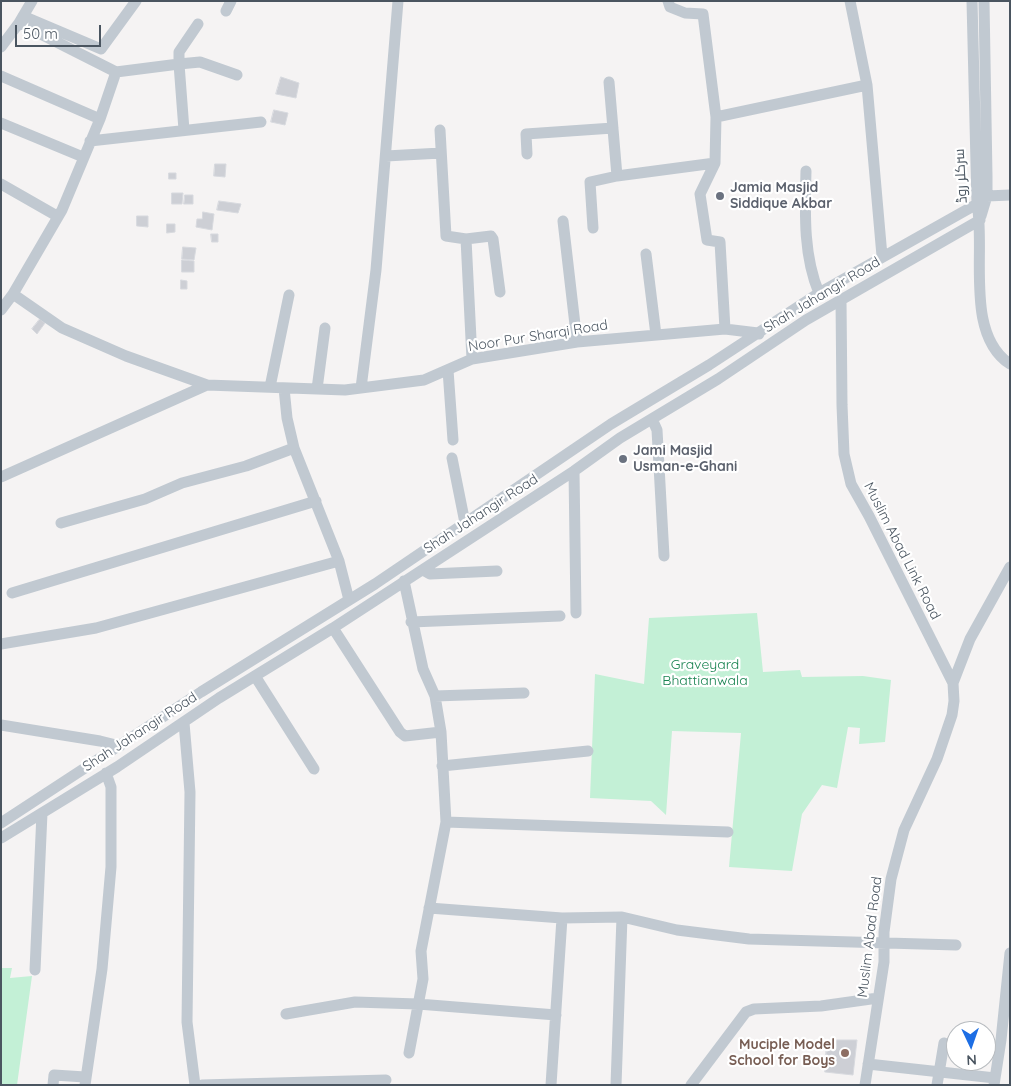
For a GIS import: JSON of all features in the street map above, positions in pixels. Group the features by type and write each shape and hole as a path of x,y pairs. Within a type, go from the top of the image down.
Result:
{"street":[{"path":"1,47 32,1"},
{"path":"96,62 101,49 136,1"},
{"path":"361,388 376,270 398,1"},
{"path":"668,1 670,7 685,13 703,14 716,117 715,163 700,194 707,240 720,242 725,329"},
{"path":"850,1 867,84 882,256"},
{"name":"سرکلر روڈ","path":"972,1 976,204 980,220"},
{"name":"سرکلر روڈ","path":"980,220 986,196 984,1"},
{"path":"21,20 101,49"},
{"path":"21,20 116,72 200,62 237,75"},
{"path":"184,130 179,52 198,24"},
{"path":"1,310 13,294 62,210 100,119 116,72"},
{"path":"1,76 100,119"},
{"path":"609,82 617,176"},
{"path":"716,117 867,84"},
{"path":"90,141 262,122"},
{"path":"1,123 83,157"},
{"path":"527,154 526,134 613,128"},
{"path":"440,130 446,236 466,239 491,236 500,292"},
{"path":"386,156 441,153"},
{"path":"593,228 590,182 617,176 715,163"},
{"path":"806,171 807,246 811,276 819,293"},
{"path":"1,184 57,216"},
{"path":"986,196 1010,195"},
{"name":"Shah Jahangir Road","path":"1,823 200,692 349,600 612,424 709,366 819,293 976,204"},
{"path":"980,220 980,303 984,327 1000,358 1010,364"},
{"name":"Shah Jahangir Road","path":"1,838 423,570 574,471 620,438 718,379 841,299 980,220"},
{"path":"563,221 577,342"},
{"path":"466,239 472,359"},
{"path":"646,254 656,335"},
{"path":"13,294 62,328 126,356 207,385"},
{"path":"270,388 289,295"},
{"name":"Muslim Abad Link Road","path":"841,299 844,454 851,484 953,682"},
{"path":"316,389 325,328"},
{"name":"Noor Pur Sharqi Road","path":"207,385 345,390 424,380 472,359 577,342 725,329 758,333"},
{"path":"758,333 768,345"},
{"path":"448,370 453,440"},
{"path":"1,477 207,385"},
{"path":"284,388 287,418 294,448 339,561 349,600"},
{"path":"652,419 657,430 664,556"},
{"path":"61,523 145,499 182,482 246,466 294,448"},
{"path":"452,458 465,524"},
{"path":"574,471 576,613"},
{"path":"12,593 316,501"},
{"path":"1,644 96,628 339,561"},
{"path":"953,682 970,639 1010,567"},
{"path":"423,570 430,574 497,571"},
{"path":"404,581 422,669 435,696 442,732 442,766 446,822 421,951 422,979 409,1053"},
{"path":"412,622 560,616"},
{"path":"333,628 400,732 405,736 442,732"},
{"path":"255,676 314,769"},
{"name":"Muslim Abad Road","path":"865,1085 884,962 890,879 904,830 937,759 952,715 954,702 953,682"},
{"path":"435,696 524,692"},
{"path":"184,723 190,792 187,1022 195,1085"},
{"path":"1,724 120,746"},
{"path":"442,766 588,751"},
{"path":"53,1085 54,1075 85,1081 102,969 111,867 111,786 106,773"},
{"path":"35,970 42,813"},
{"path":"446,822 728,832"},
{"path":"429,908 562,918 622,917 677,930 749,939 956,945"},
{"path":"616,1085 622,917"},
{"path":"551,1085 562,918"},
{"path":"868,1064 939,1071 995,1081 1005,1040 1010,953"},
{"path":"691,1085 746,1012 754,1009 821,1006 878,998"},
{"path":"286,1014 355,1002 418,1004 556,1015"},
{"path":"937,1085 944,1043"},
{"path":"202,1085 386,1080"}],"green space":[{"name":"Graveyard Bhattianwala","path":"757,613 763,672 800,670 802,677 863,676 891,680 885,742 859,744 860,728 848,727 837,788 822,785 802,814 792,871 729,867 741,733 672,731 666,815 651,801 590,798 595,674 644,684 649,618"},
{"path":"1,968 12,968 10,978 32,976 17,1085 1,1085"}],"building":[{"path":"281,77 299,83 296,98 276,94"},
{"path":"274,110 288,113 285,125 271,122"},
{"path":"215,164 226,164 225,177 214,176"},
{"path":"169,173 176,173 176,179 169,179"},
{"path":"172,193 183,193 182,204 172,204"},
{"path":"185,195 193,195 193,204 184,204"},
{"path":"219,201 241,204 238,213 217,210"},
{"path":"203,212 214,214 212,230 196,227 197,219 202,219"},
{"path":"137,216 148,216 148,227 137,226"},
{"path":"167,224 175,224 175,232 167,233"},
{"path":"211,234 218,234 218,242 212,242"},
{"path":"183,247 196,248 194,260 182,259"},
{"path":"182,260 194,261 194,272 182,272"},
{"path":"181,280 187,281 187,289 181,289"},
{"path":"40,319 45,323 37,334 32,329"},
{"path":"827,1040 857,1040 853,1075 825,1072"}],"place":[{"name":"Jamia Masjid Siddique Akbar","path":"720,196"},
{"name":"Jami Masjid Usman-e-Ghani","path":"623,459"},
{"name":"Muciple Model School for Boys","path":"845,1053"}]}
